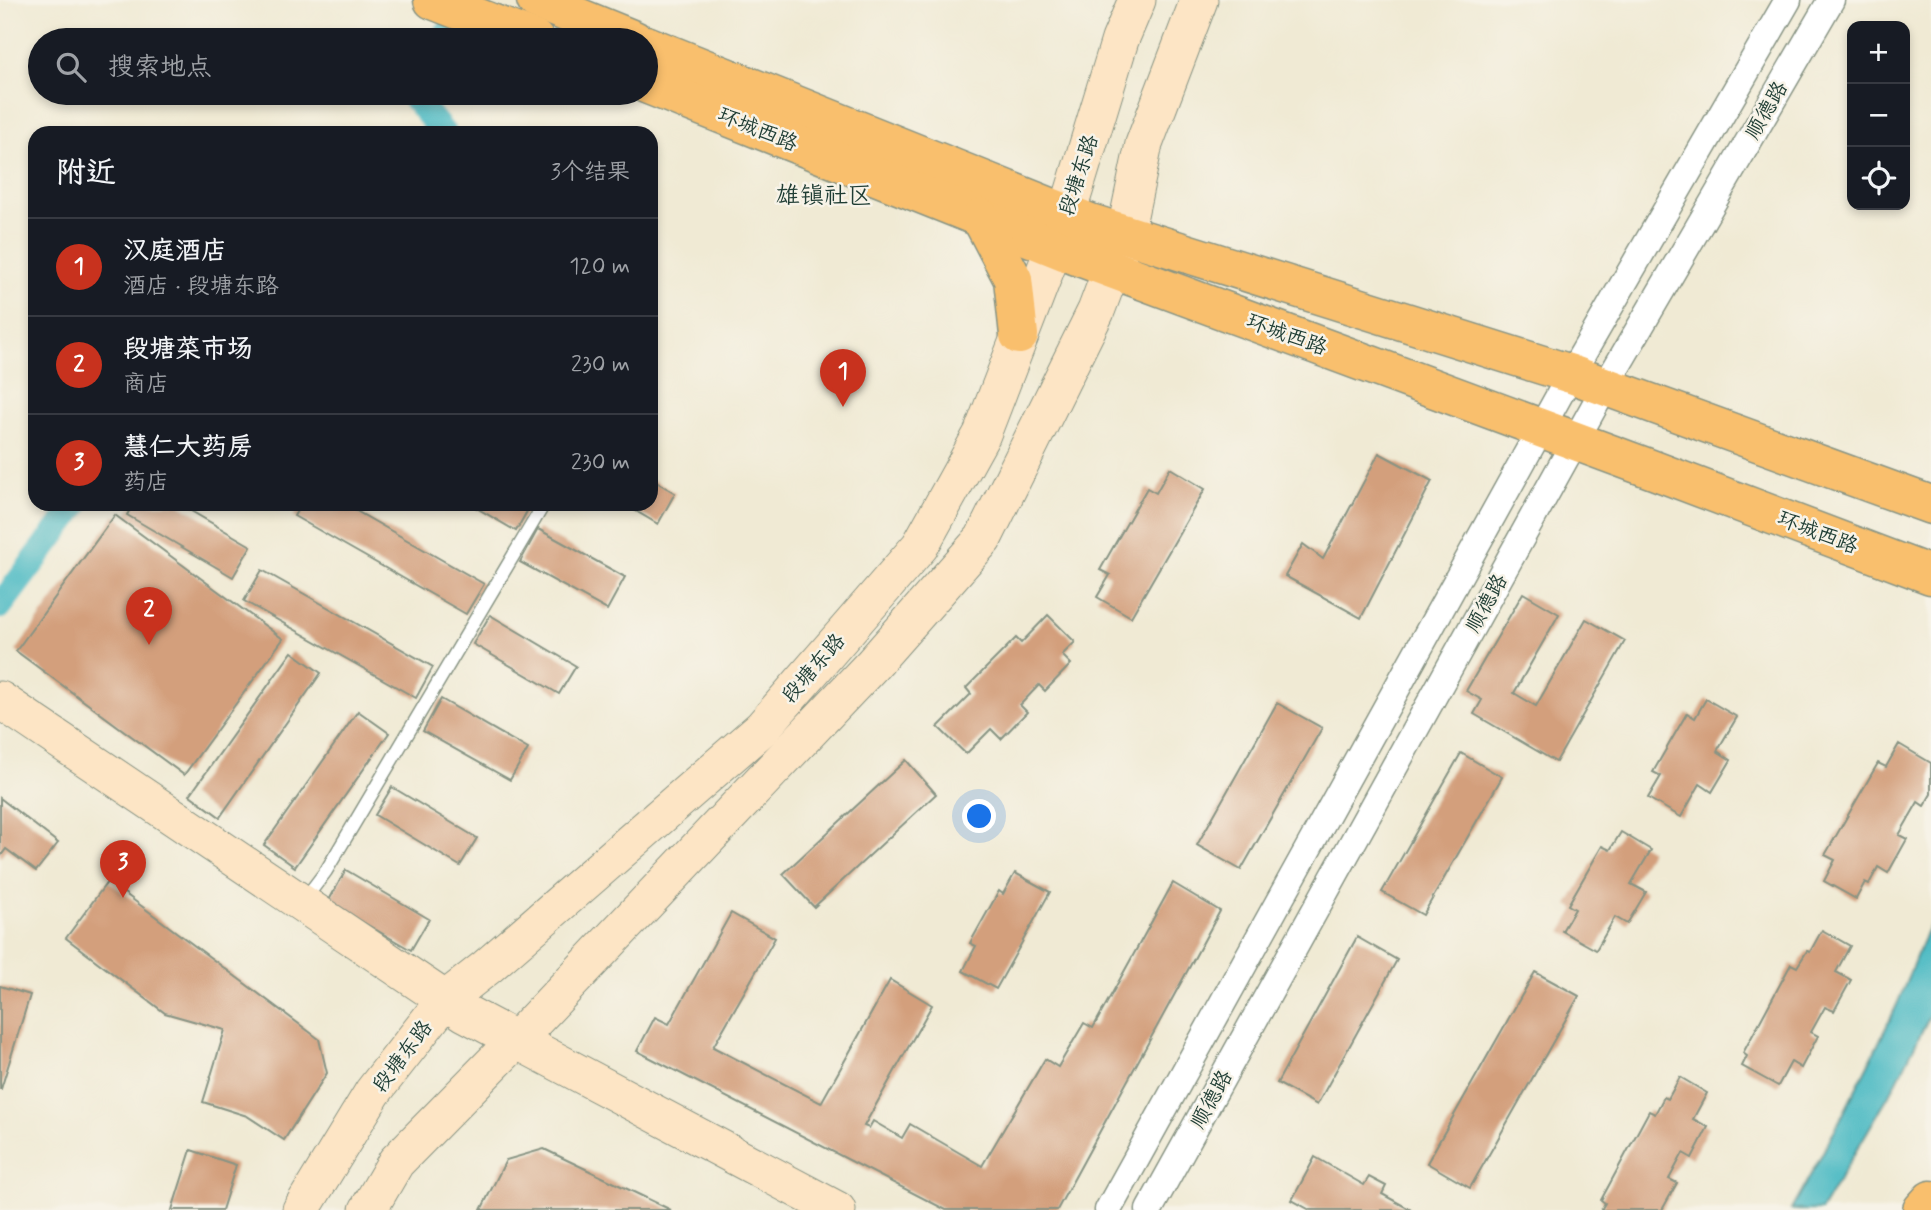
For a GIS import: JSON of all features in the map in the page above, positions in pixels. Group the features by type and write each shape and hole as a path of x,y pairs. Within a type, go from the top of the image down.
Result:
{"main road":[{"path":"433,0 504,28"},
{"name":"段塘东路","path":"301,1210 373,1092 445,1000 487,967 762,728 920,546 982,434 1060,230 1120,40 1137,0"},
{"name":"段塘东路","path":"368,1210 396,1162 516,1040 872,665 984,539 1096,311 1125,234 1144,144 1199,0"},
{"path":"550,5 605,28"},
{"name":"环城西路","path":"658,50 1060,230 1112,270 1931,575"},
{"name":"环城西路","path":"658,89 981,218 1060,230 1125,234 1588,381 1931,505"},
{"path":"981,218 1013,279 1019,335"},
{"path":"0,700 445,1000 837,1210"},
{"path":"1922,1210 1931,1200"}],"street":[{"name":"顺德路","path":"1108,1210 1558,435 1788,0"},
{"name":"顺德路","path":"1149,1210 1588,381 1830,0"}],"lane":[{"path":"302,903 326,871 540,511"}],"water":[{"path":"1931,924 1931,1013 1896,1083 1821,1210 1791,1210 1832,1136 1895,1009"}],"building":[{"path":"1379,453 1432,481 1361,618 1285,576 1303,544 1323,559"},
{"path":"1170,468 1205,489 1131,617 1097,597 1110,575 1100,570 1147,488 1156,493"},
{"path":"658,483 675,493 658,524 636,511 658,511"},
{"path":"129,511 191,511 251,546 233,577 127,515"},
{"path":"297,511 356,511 484,584 466,614 294,516"},
{"path":"482,511 527,511 516,531"},
{"path":"115,515 283,639 184,775 16,651"},
{"path":"538,529 625,577 607,610 520,562"},
{"path":"262,570 433,667 416,698 244,601"},
{"path":"1523,593 1559,614 1514,693 1536,706 1586,619 1625,641 1556,762 1474,714 1482,700 1466,691"},
{"path":"490,615 576,666 559,694 473,644"},
{"path":"1048,615 1075,642 1062,655 1071,664 1045,691 1039,685 1020,705 1027,712 1001,739 991,729 966,754 938,727 971,694 966,688 1016,638 1021,643"},
{"path":"292,652 321,673 220,817 190,795"},
{"path":"441,699 528,749 510,780 423,731"},
{"path":"1706,699 1737,717 1717,751 1731,760 1712,792 1700,784 1681,817 1648,798 1661,776 1653,772 1687,713 1695,718"},
{"path":"1277,703 1322,728 1241,870 1197,845"},
{"path":"358,711 389,733 295,867 264,845"},
{"path":"1899,744 1931,763 1931,794 1924,806 1918,802 1899,835 1907,839 1888,873 1878,867 1869,884 1865,882 1856,899 1824,881 1835,860 1825,855 1878,763 1886,767"},
{"path":"1461,753 1502,777 1423,915 1382,892"},
{"path":"906,760 936,794 814,907 783,874"},
{"path":"392,787 477,838 460,866 375,815"},
{"path":"0,798 58,843 36,871 6,849 0,857"},
{"path":"1621,832 1651,850 1631,884 1646,892 1627,924 1615,917 1596,950 1562,931 1575,909 1568,905 1602,846 1610,850"},
{"path":"346,870 429,919 411,950 328,902"},
{"path":"1015,873 1050,892 996,989 963,971 976,946 970,943 999,891 1003,894"},
{"path":"108,881 319,1039 327,1073 284,1140 247,1116 203,1102 225,1030 165,1013 66,938"},
{"path":"1173,883 1220,911 1057,1210 946,1210 637,1051 655,1017 669,1024 731,913 775,938 713,1047 821,1103 890,980 932,1005 864,1126 869,1128 873,1121 902,1138 910,1124 982,1166 1045,1059 1058,1067 1084,1023 1093,1028"},
{"path":"1822,930 1850,946 1836,972 1851,980 1834,1011 1825,1007 1811,1032 1818,1036 1801,1068 1791,1062 1778,1086 1742,1066 1747,1056 1743,1053 1791,964 1797,967 1807,951 1810,952"},
{"path":"1357,937 1397,960 1317,1105 1277,1083"},
{"path":"1535,972 1579,996 1470,1188 1427,1163"},
{"path":"0,986 30,995 1,1089 0,1089"},
{"path":"1680,1077 1707,1093 1693,1119 1708,1127 1692,1158 1683,1153 1669,1179 1677,1183 1662,1210 1601,1210 1605,1203 1601,1200 1649,1111 1655,1114 1664,1097 1668,1099"},
{"path":"544,1149 671,1210 481,1210 506,1160"},
{"path":"191,1150 236,1165 222,1210 172,1210"},
{"path":"1315,1157 1364,1185 1369,1177 1386,1186 1382,1194 1411,1210 1310,1210 1292,1200"}],"waterway":[{"path":"452,28 477,1"},
{"path":"421,105 437,126"},
{"path":"0,606 72,511"}],"place":[{"name":"汉庭酒店","path":"843,407"},
{"name":"段塘菜市场","path":"149,645"},
{"name":"慧仁大药房","path":"123,898"}],"district":[{"name":"雄镇社区","path":"824,195"}]}
